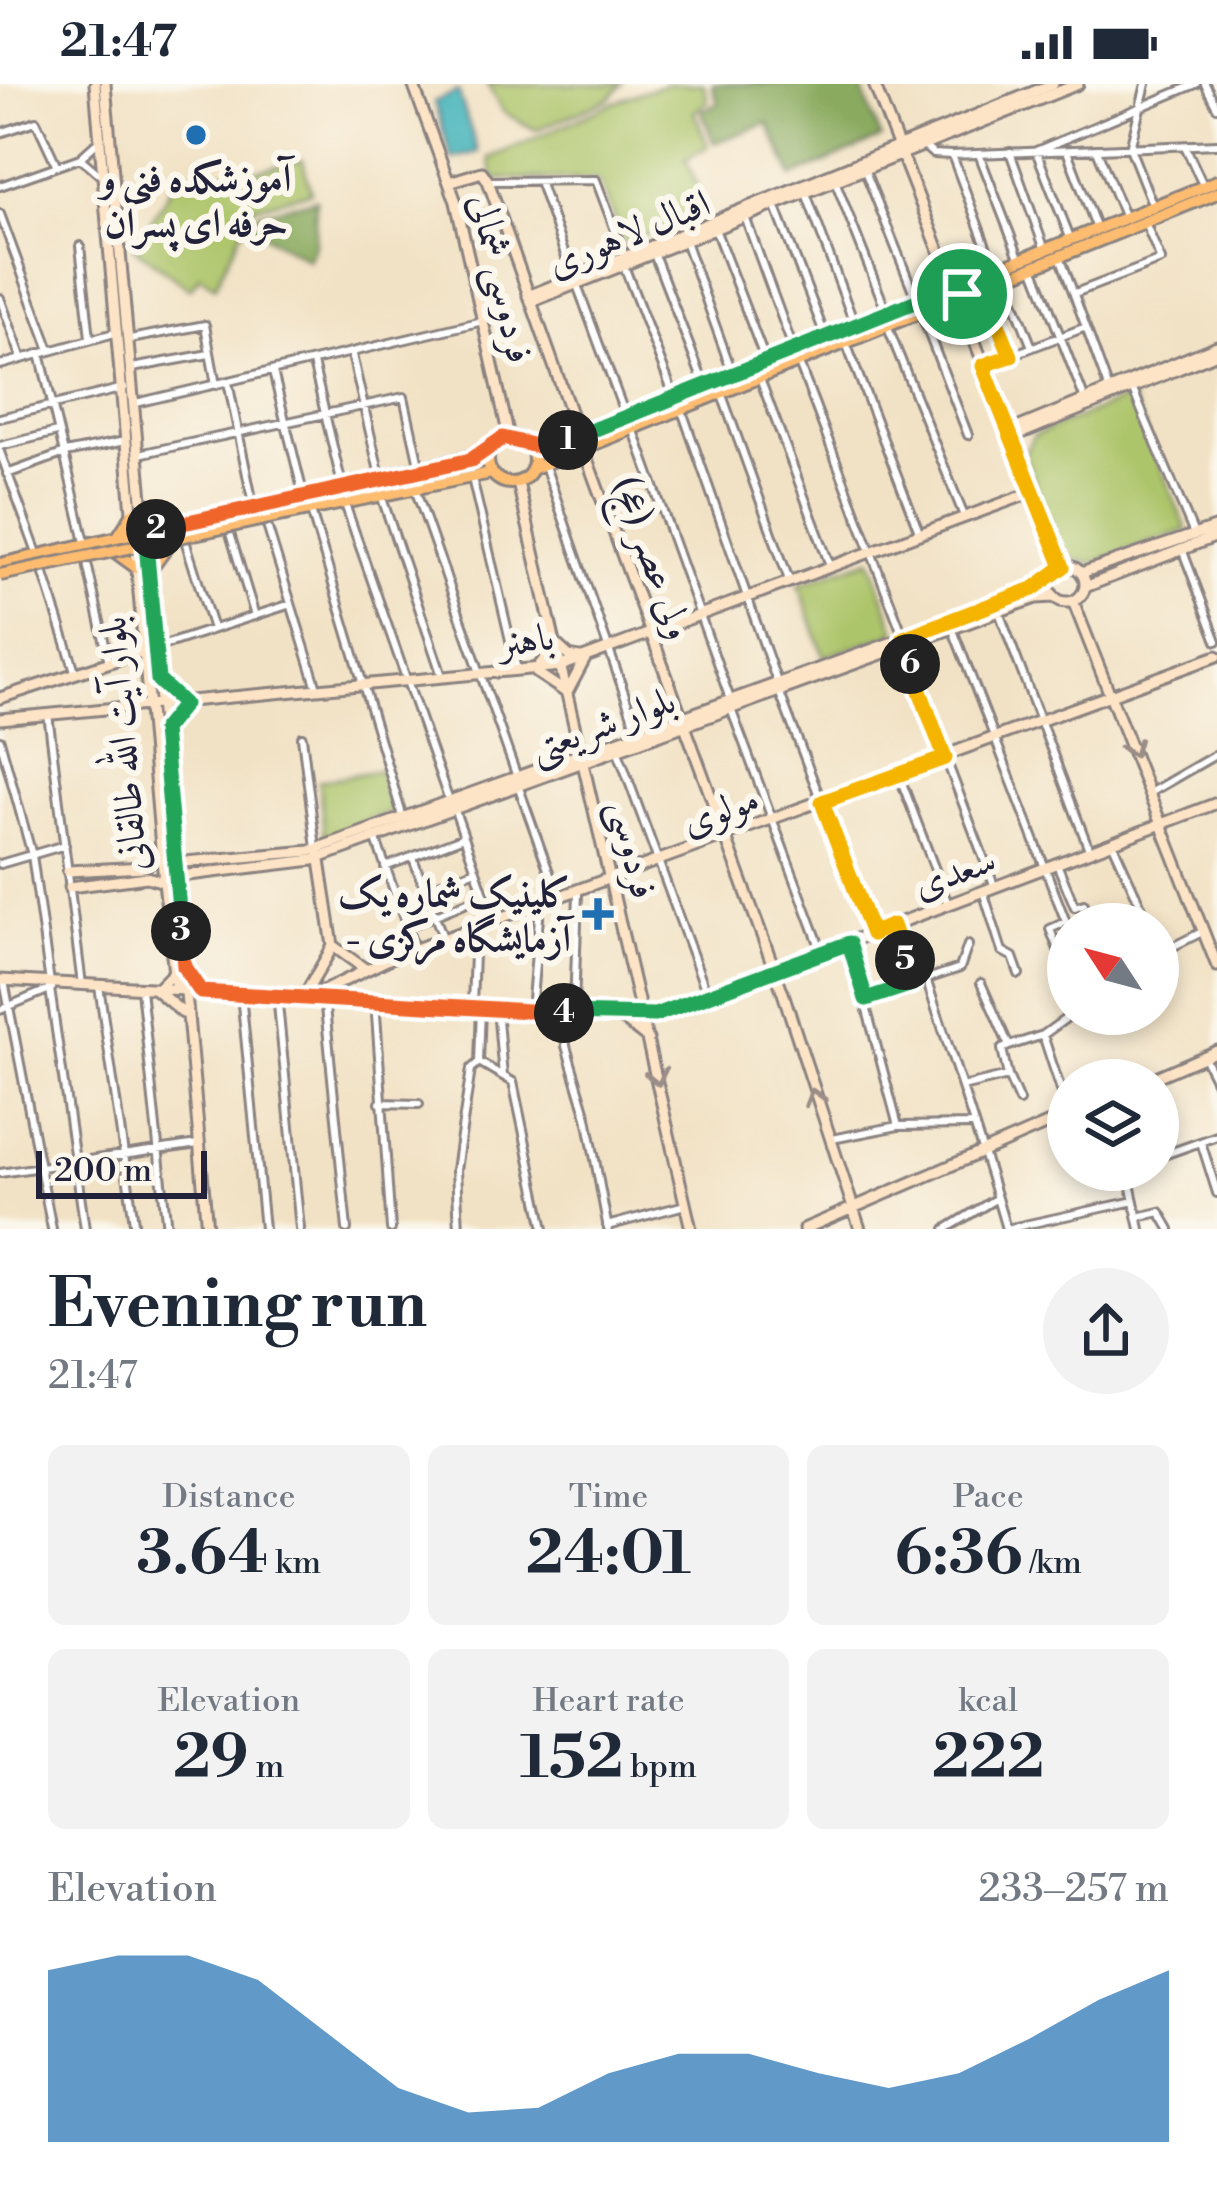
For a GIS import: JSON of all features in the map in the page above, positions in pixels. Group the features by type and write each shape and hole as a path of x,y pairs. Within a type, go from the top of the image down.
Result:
{"main road":[{"name":"بلوار آیت الله طالقانی","path":"95,84 103,177 136,404 137,503"},
{"name":"بلوار آیت الله طالقانی","path":"105,84 128,441 166,860 207,1229"},
{"name":"فردوسی شمالی","path":"416,84 449,182 509,437"},
{"path":"874,84 1063,567 1081,573 1217,527"},
{"name":"اقبال لاهوری","path":"996,112 1035,87 1053,84"},
{"name":"اقبال لاهوری","path":"528,296 533,302 624,260 1078,84"},
{"name":"اقبال لاهوری","path":"624,260 685,242 749,212 865,170 900,150 924,146 937,135"},
{"path":"449,182 482,172 488,182"},
{"path":"678,404 705,387 766,362 845,341 1000,273 1060,255 1153,207 1217,181"},
{"name":"ولی عصر (عج)","path":"488,182 680,722 775,971 860,1229"},
{"path":"954,292 983,286 1020,260 1096,230 1217,193"},
{"path":"0,571 265,519 304,497 381,487 421,471 472,469 491,473 505,483 518,482 581,442 720,392 826,338 887,319"},
{"path":"1018,454 1030,426 1217,349"},
{"path":"1011,434 1132,388 1217,349"},
{"path":"1002,413 1030,426"},
{"path":"381,487 414,486 472,469 509,437 527,444 581,442"},
{"path":"527,444 541,464"},
{"path":"541,464 539,453 544,445"},
{"path":"489,452 491,473"},
{"name":"فردوسی","path":"518,482 692,1229"},
{"name":"باهنر","path":"0,719 561,666 1033,492"},
{"path":"114,546 143,570 176,534 254,508 310,509 344,495"},
{"path":"114,546 137,503 176,534"},
{"path":"0,571 286,508"},
{"path":"1073,601 1085,587 1217,536"},
{"path":"1063,567 1050,578 1054,598 1073,601"},
{"path":"1081,573 1085,587"},
{"name":"بلوار شریعتی","path":"904,642 1050,578"},
{"name":"بلوار شریعتی","path":"166,860 318,853 375,837 778,686 904,642 1054,598"},
{"path":"1073,601 1217,966"},
{"path":"556,644 571,658 585,659 567,693 556,681 532,672 547,662 556,644"},
{"path":"0,698 150,650"},
{"name":"مولوی","path":"313,996 415,950 611,882 1217,656"},
{"path":"153,682 184,704 157,730 128,708 153,682"},
{"name":"بلوار شریعتی","path":"517,781 562,760 582,758 596,748 680,722"},
{"name":"بلوار آیت الله طالقانی","path":"157,730 166,860"},
{"path":"562,760 578,738 596,748"},
{"name":"سعدی","path":"2,981 531,1012 644,1014 708,996 1217,803"},
{"name":"بلوار شریعتی","path":"68,871 146,872 168,879 278,868 403,818 451,805"},
{"path":"313,996 333,946 318,853"},
{"path":"146,872 166,860"},
{"path":"85,870 79,878 87,885"},
{"name":"بلوار شریعتی","path":"70,886 146,872"},
{"path":"333,946 365,969"},
{"path":"185,1016 156,989 170,981 179,967 201,992"},
{"path":"617,1015 648,1039"},
{"path":"1179,1067 1217,1051"},
{"path":"811,1228 1047,1122"}],"street":[{"path":"1146,84 1130,148 1153,207"},
{"path":"1036,151 1200,84 1217,107"},
{"path":"0,134 36,121 57,166"},
{"path":"0,186 80,158 99,141"},
{"path":"924,146 933,154 952,155 1217,145"},
{"path":"1185,146 1204,187"},
{"path":"1074,293 1161,260 1097,150"},
{"path":"1036,151 1071,240"},
{"path":"1067,151 1096,230"},
{"path":"1010,152 1045,250"},
{"path":"979,154 1020,260"},
{"path":"952,155 1032,348"},
{"path":"80,158 103,177"},
{"path":"865,170 968,435"},
{"path":"488,182 596,180 872,934"},
{"path":"539,181 823,952"},
{"path":"835,181 966,519"},
{"path":"806,193 855,326"},
{"path":"775,206 826,338"},
{"path":"749,212 796,355 945,758 989,890 1002,951 1013,957 1019,974"},
{"path":"0,214 50,350"},
{"path":"715,230 766,362"},
{"path":"685,242 733,375"},
{"path":"80,247 90,340"},
{"path":"654,254 705,387"},
{"path":"1060,255 1109,390"},
{"path":"1033,266 1085,400"},
{"path":"983,286 1011,356"},
{"path":"0,298 22,358"},
{"path":"136,404 483,321"},
{"path":"0,365 90,340 205,326 216,385"},
{"path":"983,366 1085,327"},
{"path":"845,341 920,536"},
{"path":"40,353 110,662"},
{"path":"132,368 209,353"},
{"path":"352,353 381,487 443,680"},
{"path":"313,362 344,495 494,922"},
{"path":"273,371 304,497"},
{"path":"758,376 831,568"},
{"path":"228,382 254,508"},
{"path":"0,418 124,388"},
{"path":"1132,388 1194,535"},
{"path":"720,392 790,583"},
{"path":"140,454 404,397 421,471"},
{"path":"57,432 0,449 75,671"},
{"path":"8,474 64,453 128,441"},
{"path":"541,464 638,733"},
{"path":"472,469 518,673"},
{"path":"414,486 559,900"},
{"path":"310,509 403,818"},
{"path":"265,519 318,692"},
{"path":"228,527 255,616"},
{"path":"176,534 213,629"},
{"path":"1182,549 1217,641"},
{"path":"150,650 291,604"},
{"path":"999,612 1090,852"},
{"path":"952,629 1059,903"},
{"path":"48,715 82,985"},
{"path":"302,737 318,853"},
{"path":"0,740 32,855 85,1229"},
{"path":"617,749 708,996"},
{"path":"1150,792 1215,756 1217,766"},
{"path":"899,775 948,904"},
{"path":"375,837 415,950"},
{"path":"386,867 464,837"},
{"path":"1113,844 1140,903"},
{"path":"0,864 64,845"},
{"path":"413,857 444,940"},
{"path":"1057,864 1073,903"},
{"path":"425,889 476,870"},
{"path":"578,893 565,1043 587,1117 608,1227 686,1204"},
{"path":"407,927 484,895"},
{"path":"531,1012 540,907"},
{"path":"893,925 912,984"},
{"path":"475,929 479,1062"},
{"path":"1179,942 1204,931"},
{"path":"849,943 898,1126"},
{"path":"866,999 963,965 968,945"},
{"path":"926,979 971,1125 986,1150 1006,1228 1134,1201"},
{"path":"2,981 12,1006 52,1229"},
{"path":"981,983 1009,1046"},
{"path":"0,1010 53,985"},
{"path":"99,986 135,1229"},
{"path":"141,988 167,1229"},
{"path":"241,993 264,1229"},
{"path":"277,994 300,1229"},
{"path":"313,996 347,1229"},
{"path":"375,1000 391,1229"},
{"path":"497,1010 503,1076"},
{"path":"1019,1101 1001,1049 1047,1033"},
{"path":"1043,1036 1050,1059"},
{"path":"1204,1057 1217,1083"},
{"path":"479,1062 513,1082 544,1229"},
{"path":"459,1229 456,1170 471,1069 479,1062"},
{"path":"962,1087 1008,1076"},
{"path":"380,1103 419,1104"},
{"path":"829,1140 898,1126 971,1125"},
{"path":"1179,1150 1210,1139 1217,1193"},
{"path":"0,1173 198,1144"},
{"path":"1132,1191 1140,1229"},
{"path":"946,1229 998,1198"},
{"path":"1138,1217 1160,1212 1169,1229"}],"green space":[{"path":"487,84 622,84 609,99 536,130 503,112"},
{"path":"667,84 704,84 708,101 694,112 708,146 686,159 707,211 625,243 598,179 494,179 489,158"},
{"path":"712,84 860,84 881,138 793,177 768,123 714,143 701,111 718,104"},
{"path":"303,160 311,192 253,207 215,286 200,276 190,289 135,248 179,174 255,171"},
{"path":"316,199 315,244 308,260 251,227 259,213"},
{"path":"1131,397 1187,530 1092,563 1064,557 1024,455 1034,435"},
{"path":"871,559 896,632 824,657 799,584"},
{"path":"381,770 394,811 324,836 319,781"}],"water":[{"path":"458,91 478,152 452,159 434,102"}],"place":[{"name":"آموزشکده فنی و حرفه ای پسران","path":"196,135"},
{"name":"کلینیک شماره یک - آزمایشگاه مرکزی","path":"598,914"}],"route":[{"path":"983,286 1011,356 983,366 1063,567 1033,589 904,638 945,758 822,802 872,934 893,925 912,984 866,999 849,943 655,1015 201,992 195,987 184,967 163,730 184,704 158,680 145,532 471,460 489,452 503,438 536,446 555,443 952,287 956,297 962,294 983,286"}]}
